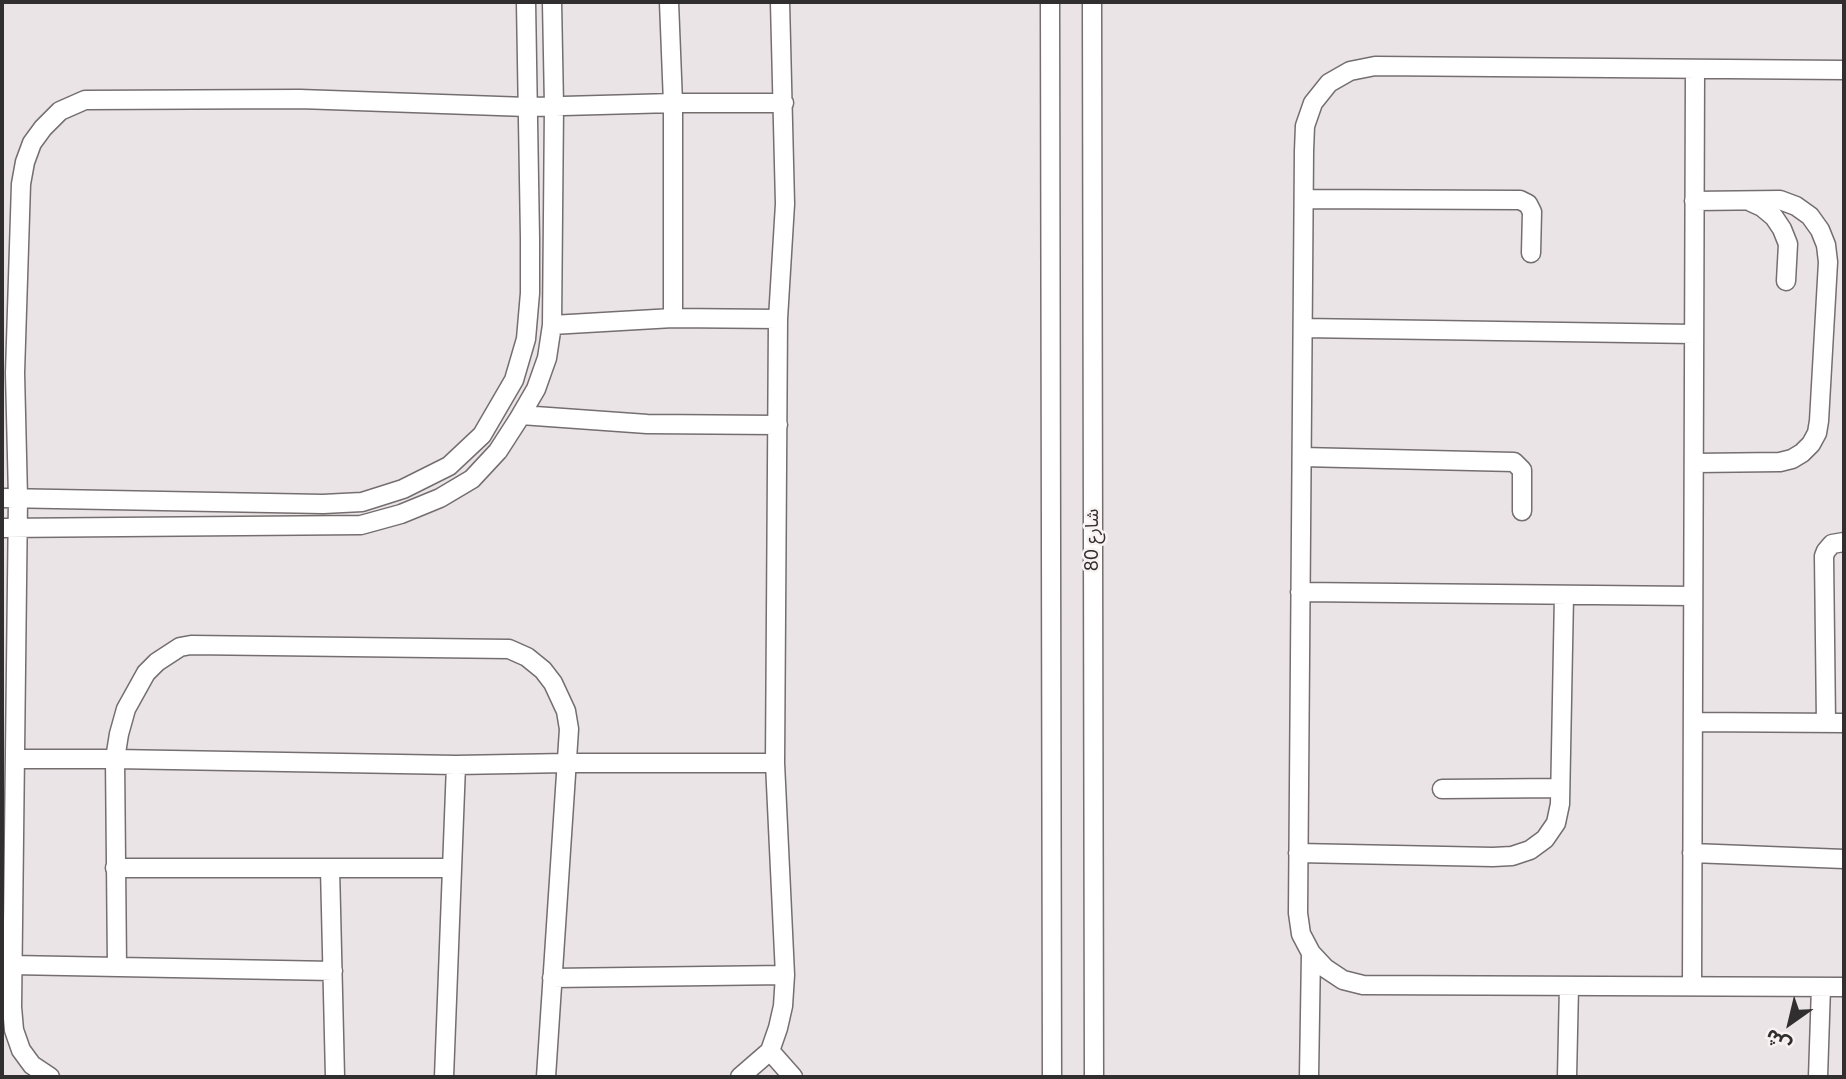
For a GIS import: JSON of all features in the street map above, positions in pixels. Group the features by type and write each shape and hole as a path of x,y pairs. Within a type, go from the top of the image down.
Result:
{"street":[{"path":"10,498 323,504 362,502 403,489 449,466 482,435 514,380 526,339 530,265 526,2"},
{"path":"10,528 360,525 440,498 471,479 498,451 522,415 536,389 547,358 552,325 552,2"},
{"path":"669,2 673,103 673,318"},
{"path":"740,1077 770,1051 783,1006 785,975 775,763 778,319 785,204 780,2"},
{"path":"1049,2 1052,1077"},
{"name":"شارع 80","path":"1092,2 1094,1077"},
{"path":"1844,69 1375,66 1350,71 1329,83 1313,103 1305,126 1298,853 1298,913 1301,934 1311,953 1325,968 1343,980 1363,985 1844,987"},
{"path":"1692,986 1695,69"},
{"path":"50,1077 32,1065 21,1050 14,1030 8,873 15,759 9,649 10,498 21,184 32,143 43,128 60,111 85,100 300,99 527,107 784,103"},
{"path":"1304,199 1520,200 1528,204 1532,212 1531,253"},
{"path":"1694,201 1780,200 1796,206 1810,216 1820,229 1828,262 1819,421 1811,444 1792,459 1780,462 1695,463"},
{"path":"1747,201 1762,207 1774,217 1782,229 1788,244 1786,281"},
{"path":"552,325 673,318 778,319"},
{"path":"1303,328 1693,334"},
{"path":"522,415 647,424 778,425"},
{"path":"1302,457 1514,463 1522,470 1522,511"},
{"path":"1693,722 1835,723 1825,556 1832,544 1844,542"},
{"path":"1300,592 1692,596"},
{"path":"1298,853 1512,856 1530,850 1545,839 1556,823 1560,804 1564,595"},
{"path":"117,967 115,758 126,709 146,673 157,662 180,647 191,645 509,649 527,657 553,682 566,711 569,729 546,1077"},
{"path":"15,759 115,758 456,765 567,762 775,763"},
{"path":"444,1077 456,765"},
{"path":"1442,789 1560,788"},
{"path":"1692,853 1844,859"},
{"path":"115,868 452,867"},
{"path":"330,868 335,1077"},
{"path":"1309,1077 1311,953"},
{"path":"12,965 333,971"},
{"path":"552,978 785,975"},
{"path":"1567,1077 1569,986"},
{"path":"1818,1077 1821,986"},
{"path":"770,1051 793,1077"}]}
